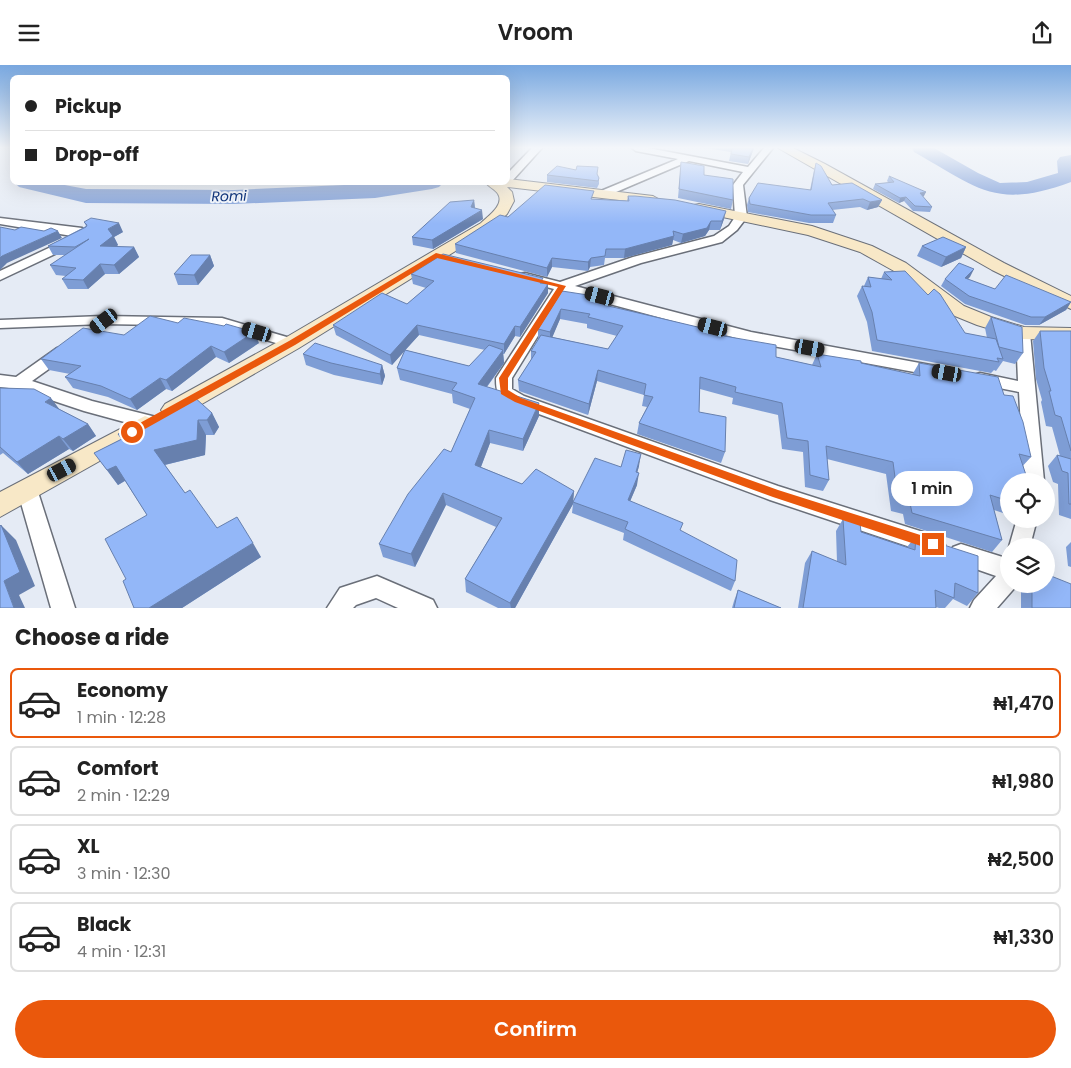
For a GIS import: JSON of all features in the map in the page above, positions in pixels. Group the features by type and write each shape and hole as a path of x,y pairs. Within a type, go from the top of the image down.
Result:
{"street":[{"path":"605,193 652,173"},
{"path":"747,173 738,185 742,217 733,228 718,239 637,260 562,286 504,378 504,392 518,400 777,494 1000,567"},
{"path":"834,173 879,197 975,256 1071,303"},
{"path":"510,181 670,202"},
{"path":"0,505 446,258 502,211 508,201 505,192 496,185"},
{"path":"688,205 812,231 866,249 900,267 957,310 1023,333 1071,334"},
{"path":"0,221 82,232 84,234 0,276"},
{"path":"514,274 751,337 947,373"},
{"path":"0,323 104,321 222,322 292,343"},
{"path":"19,383 104,321"},
{"path":"1023,333 1033,473"},
{"path":"967,377 1026,388"},
{"path":"0,381 19,383 90,407 150,422"},
{"path":"27,489 63,608"},
{"path":"339,608 348,596 377,587 425,608"},
{"path":"982,608 1000,588"}],"building":[{"path":"549,173 597,173 599,178 598,181 547,175"},
{"path":"680,173 704,173 704,175 733,179 733,200 679,189"},
{"path":"814,173 825,173 832,185 852,183 882,200 870,202 863,199 828,203 836,215 811,215 750,204 749,198 758,183 811,190"},
{"path":"889,176 926,192 920,193 932,207 915,206 906,197 900,198 875,184 894,182"},
{"path":"545,185 594,191 591,199 629,201 628,196 635,196 675,200 726,211 722,221 711,221 707,228 683,234 673,231 674,236 625,249 606,249 605,256 591,258 588,262 552,258 547,268 455,244 500,215 508,217"},
{"path":"474,200 471,207 482,210 432,240 412,237 450,202"},
{"path":"91,218 119,223 108,229 113,236 100,246 134,247 114,265 100,264 83,280 62,279 76,268 50,265 89,239 75,247 48,246 86,227 87,225 84,222"},
{"path":"0,227 15,230 21,227 44,231 51,228 58,231 0,258"},
{"path":"943,237 966,247 946,257 922,246"},
{"path":"443,254 543,278 540,283 548,284 520,327 515,326 504,344 417,325 390,355 333,325 382,293 407,304 434,281 411,274"},
{"path":"191,255 210,255 194,275 174,274"},
{"path":"959,263 974,269 965,278 995,289 1006,275 1071,302 1045,317 1031,317 969,296 945,279"},
{"path":"905,271 928,295 934,289 940,294 965,333 996,339 1003,359 997,358 999,362 877,340 872,312 862,286 871,287 868,277 892,280 884,272"},
{"path":"562,291 607,298 604,305 706,329 708,325 727,331 724,336 776,345 776,357 821,367 817,354 861,361 861,363 920,376 919,363 998,377 1004,395 1013,396 1023,422 1031,457 1019,454 1025,473 1000,473 1000,498 990,495 1001,538 1000,539 912,513 910,503 898,500 893,462 826,446 829,480 810,475 808,441 787,438 782,403 735,392 736,387 700,377 699,412 726,417 725,452 639,423 653,397 644,395 646,384 598,370 589,404 518,380 536,352 531,351 541,335 608,349 623,326 588,317 590,314 561,309 550,332 538,329"},
{"path":"150,316 178,323 184,318 224,326 226,324 254,332 224,352 211,346 166,380 160,378 130,399 101,386 65,377 81,366 41,359 83,328 124,335"},
{"path":"991,317 1022,327 1023,353 999,347"},
{"path":"1040,331 1071,331 1071,451 1061,417 1055,415 1049,391 1051,391 1044,368"},
{"path":"315,343 382,365 380,374 331,363 303,354"},
{"path":"489,345 503,350 478,384 539,403 523,439 489,430 475,465 522,484 536,469 574,491 510,603 465,579 502,518 443,493 411,554 379,544 408,494 444,449 451,452 475,398 452,390 457,383 397,368 405,350 469,366"},
{"path":"0,388 34,389 51,398 45,402 88,424 63,439 59,436 17,462 0,447"},
{"path":"193,396 212,413 207,420 198,420 197,440 154,450 185,493 190,490 217,528 237,517 253,543 149,608 134,608 123,581 126,579 105,539 147,515 116,466 107,470 94,453 122,439 118,434 133,428 135,429"},
{"path":"626,450 641,454 636,472 639,473 628,500 683,523 680,530 737,560 735,581 625,529 628,522 573,502 595,458 621,467"},
{"path":"1057,455 1071,459 1071,504 1069,504 1068,473 1062,471"},
{"path":"843,519 860,523 861,532 915,550 916,536 978,556 978,593 955,583 954,598 935,590 936,608 803,608 812,551 846,565"},
{"path":"1,525 20,572 4,581 14,608 0,608"},
{"path":"1055,578 1071,584 1071,608 1032,608 1032,593 1055,593"},
{"path":"738,590 781,608 734,608"}],"waterway":[{"name":"Romi","path":"963,173 991,187 1009,190 1044,184 1069,176 1069,173"},
{"name":"Romi","path":"35,185 86,196 234,197 375,191 418,185"}],"route":[{"path":"132,432 292,343 436,255 562,286 504,378 504,392 518,400 777,494 933,544"}]}
